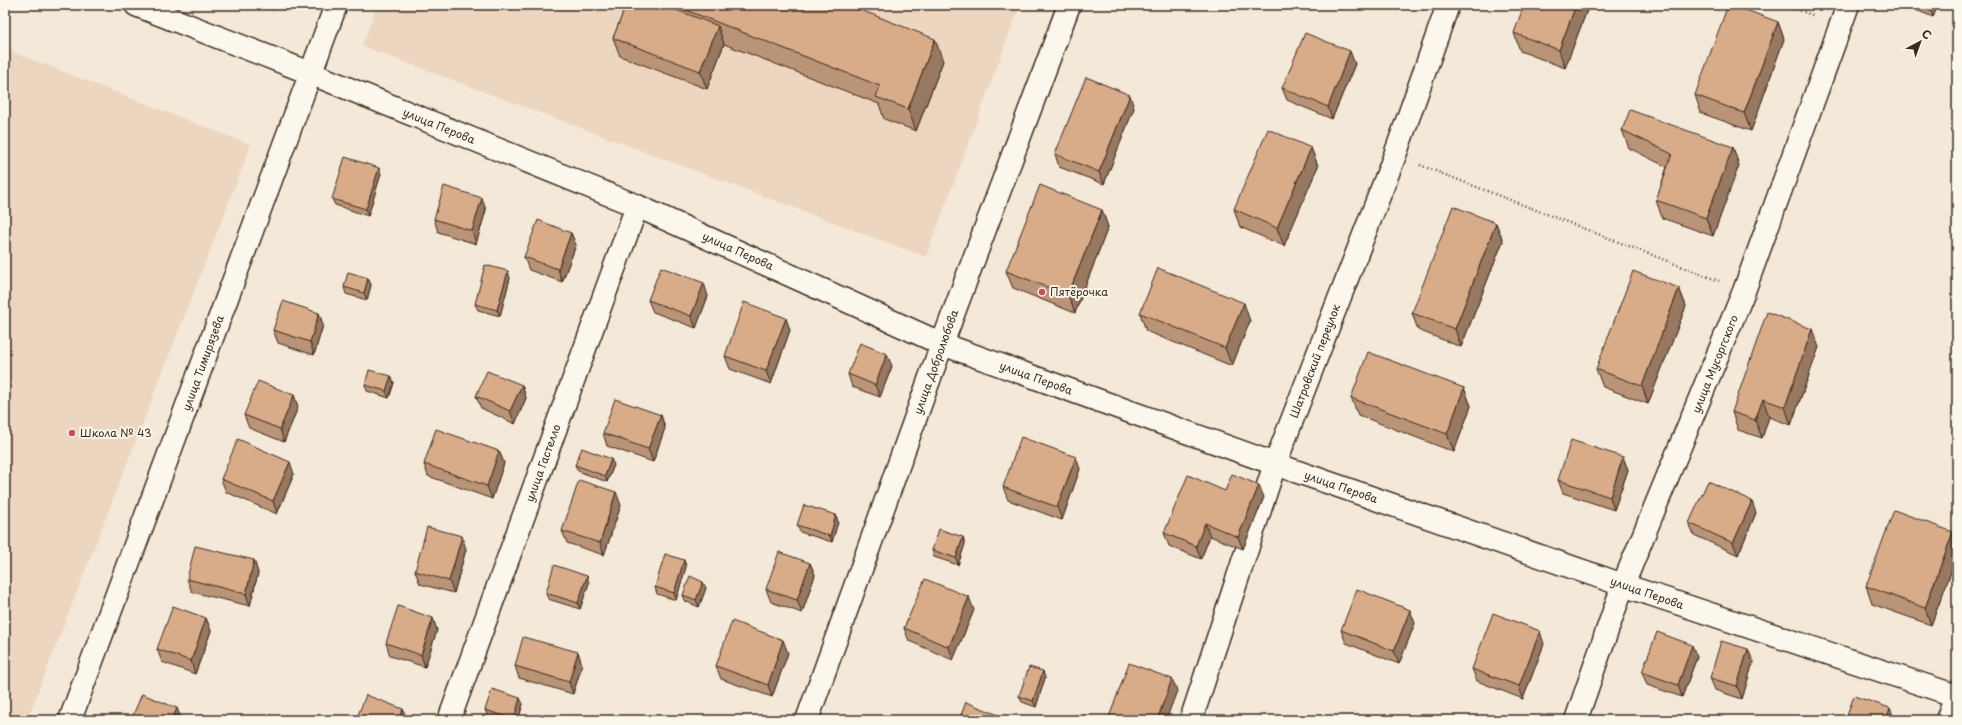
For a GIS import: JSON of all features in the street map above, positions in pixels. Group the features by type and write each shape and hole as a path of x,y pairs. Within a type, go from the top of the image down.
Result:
{"street":[{"name":"улица Перова","path":"136,5 310,73 637,206 942,344 1275,464 1623,585 1957,695"},
{"name":"улица Тимирязева","path":"70,720 336,5"},
{"name":"улица Добролюбова","path":"807,720 942,344 1070,5"},
{"name":"Шатровский переулок","path":"1191,720 1275,464 1395,155 1448,5"},
{"name":"улица Мусоргского","path":"1576,720 1623,585 1744,291 1848,5"},
{"name":"улица Гастелло","path":"449,720 637,206"},
{"path":"1947,720 1957,695"}],"path":[{"path":"1785,5 1841,25"},
{"path":"1395,155 1744,291"}],"shaded area":[{"path":"377,5 1020,5 926,257 362,46"},
{"name":"Школа № 43","path":"5,49 251,145 27,720 5,720"}],"building":[{"path":"626,5 664,5 718,26 700,71 613,38"},
{"path":"673,5 848,5 935,39 908,109 876,97 880,86"},
{"path":"1524,5 1576,5 1559,50 1514,33"},
{"path":"1728,5 1733,5 1778,22 1744,113 1695,95"},
{"path":"1305,33 1350,51 1328,107 1282,88"},
{"path":"1086,77 1130,95 1099,172 1055,154"},
{"path":"1630,110 1733,147 1706,218 1656,200 1672,154 1622,130"},
{"path":"1268,129 1311,148 1277,228 1234,209"},
{"path":"345,157 379,168 366,209 332,199"},
{"path":"1040,185 1102,210 1068,295 1006,271"},
{"path":"444,186 482,198 472,231 434,219"},
{"path":"1453,206 1496,223 1455,329 1412,313"},
{"path":"538,220 571,233 558,269 524,257"},
{"path":"485,265 508,271 497,310 475,304"},
{"path":"661,267 704,283 691,316 648,300"},
{"path":"1158,268 1244,303 1225,348 1140,313"},
{"path":"1633,271 1679,288 1642,386 1596,369"},
{"path":"348,272 368,278 364,293 344,287"},
{"path":"283,301 319,313 310,342 273,330"},
{"path":"744,302 786,318 766,371 725,356"},
{"path":"1767,312 1812,329 1785,407 1763,399 1755,420 1732,412"},
{"path":"860,343 887,354 875,385 848,374"},
{"path":"1368,352 1464,388 1447,434 1351,398"},
{"path":"369,370 391,376 386,391 365,385"},
{"path":"487,371 522,385 510,411 476,396"},
{"path":"258,381 294,395 280,429 244,415"},
{"path":"615,399 661,415 648,449 603,433"},
{"path":"436,429 499,451 487,486 424,464"},
{"path":"1021,437 1076,457 1057,507 1003,487"},
{"path":"238,439 290,462 273,501 221,479"},
{"path":"1571,440 1623,457 1610,497 1558,480"},
{"path":"582,448 611,459 605,476 575,465"},
{"path":"1232,474 1259,485 1238,537 1205,523 1196,546 1164,533 1188,475 1225,491"},
{"path":"579,480 616,492 600,543 562,531"},
{"path":"1708,481 1752,501 1733,543 1689,523"},
{"path":"804,505 836,515 830,536 797,525"},
{"path":"1894,510 1953,532 1925,608 1866,586"},
{"path":"427,527 462,536 449,581 415,571"},
{"path":"939,529 963,537 956,558 932,550"},
{"path":"195,546 254,560 246,594 187,579"},
{"path":"779,552 810,563 797,600 766,589"},
{"path":"665,554 684,560 674,593 655,587"},
{"path":"554,565 587,576 578,603 546,593"},
{"path":"690,576 703,582 696,600 683,595"},
{"path":"925,579 969,597 949,647 904,628"},
{"path":"1357,589 1410,610 1394,651 1341,630"},
{"path":"173,606 206,618 191,661 157,649"},
{"path":"398,606 433,618 421,655 386,643"},
{"path":"1493,613 1540,631 1519,686 1472,669"},
{"path":"732,621 783,640 768,685 716,666"},
{"path":"1657,632 1692,645 1678,685 1642,672"},
{"path":"523,637 578,652 569,682 515,666"},
{"path":"1721,641 1748,649 1737,686 1710,678"},
{"path":"1129,663 1172,679 1157,720 1108,720"},
{"path":"1029,667 1043,671 1033,701 1019,696"},
{"path":"492,689 520,698 514,719 485,710"},
{"path":"142,694 177,708 172,720 131,720"},
{"path":"366,695 403,709 399,720 356,720"},
{"path":"1854,696 1890,708 1886,720 1845,720"},
{"path":"966,702 1006,718 1005,720 959,720"}],"place":[{"name":"Пятёрочка","path":"1042,292"},
{"name":"Школа № 43","path":"72,433"}]}
